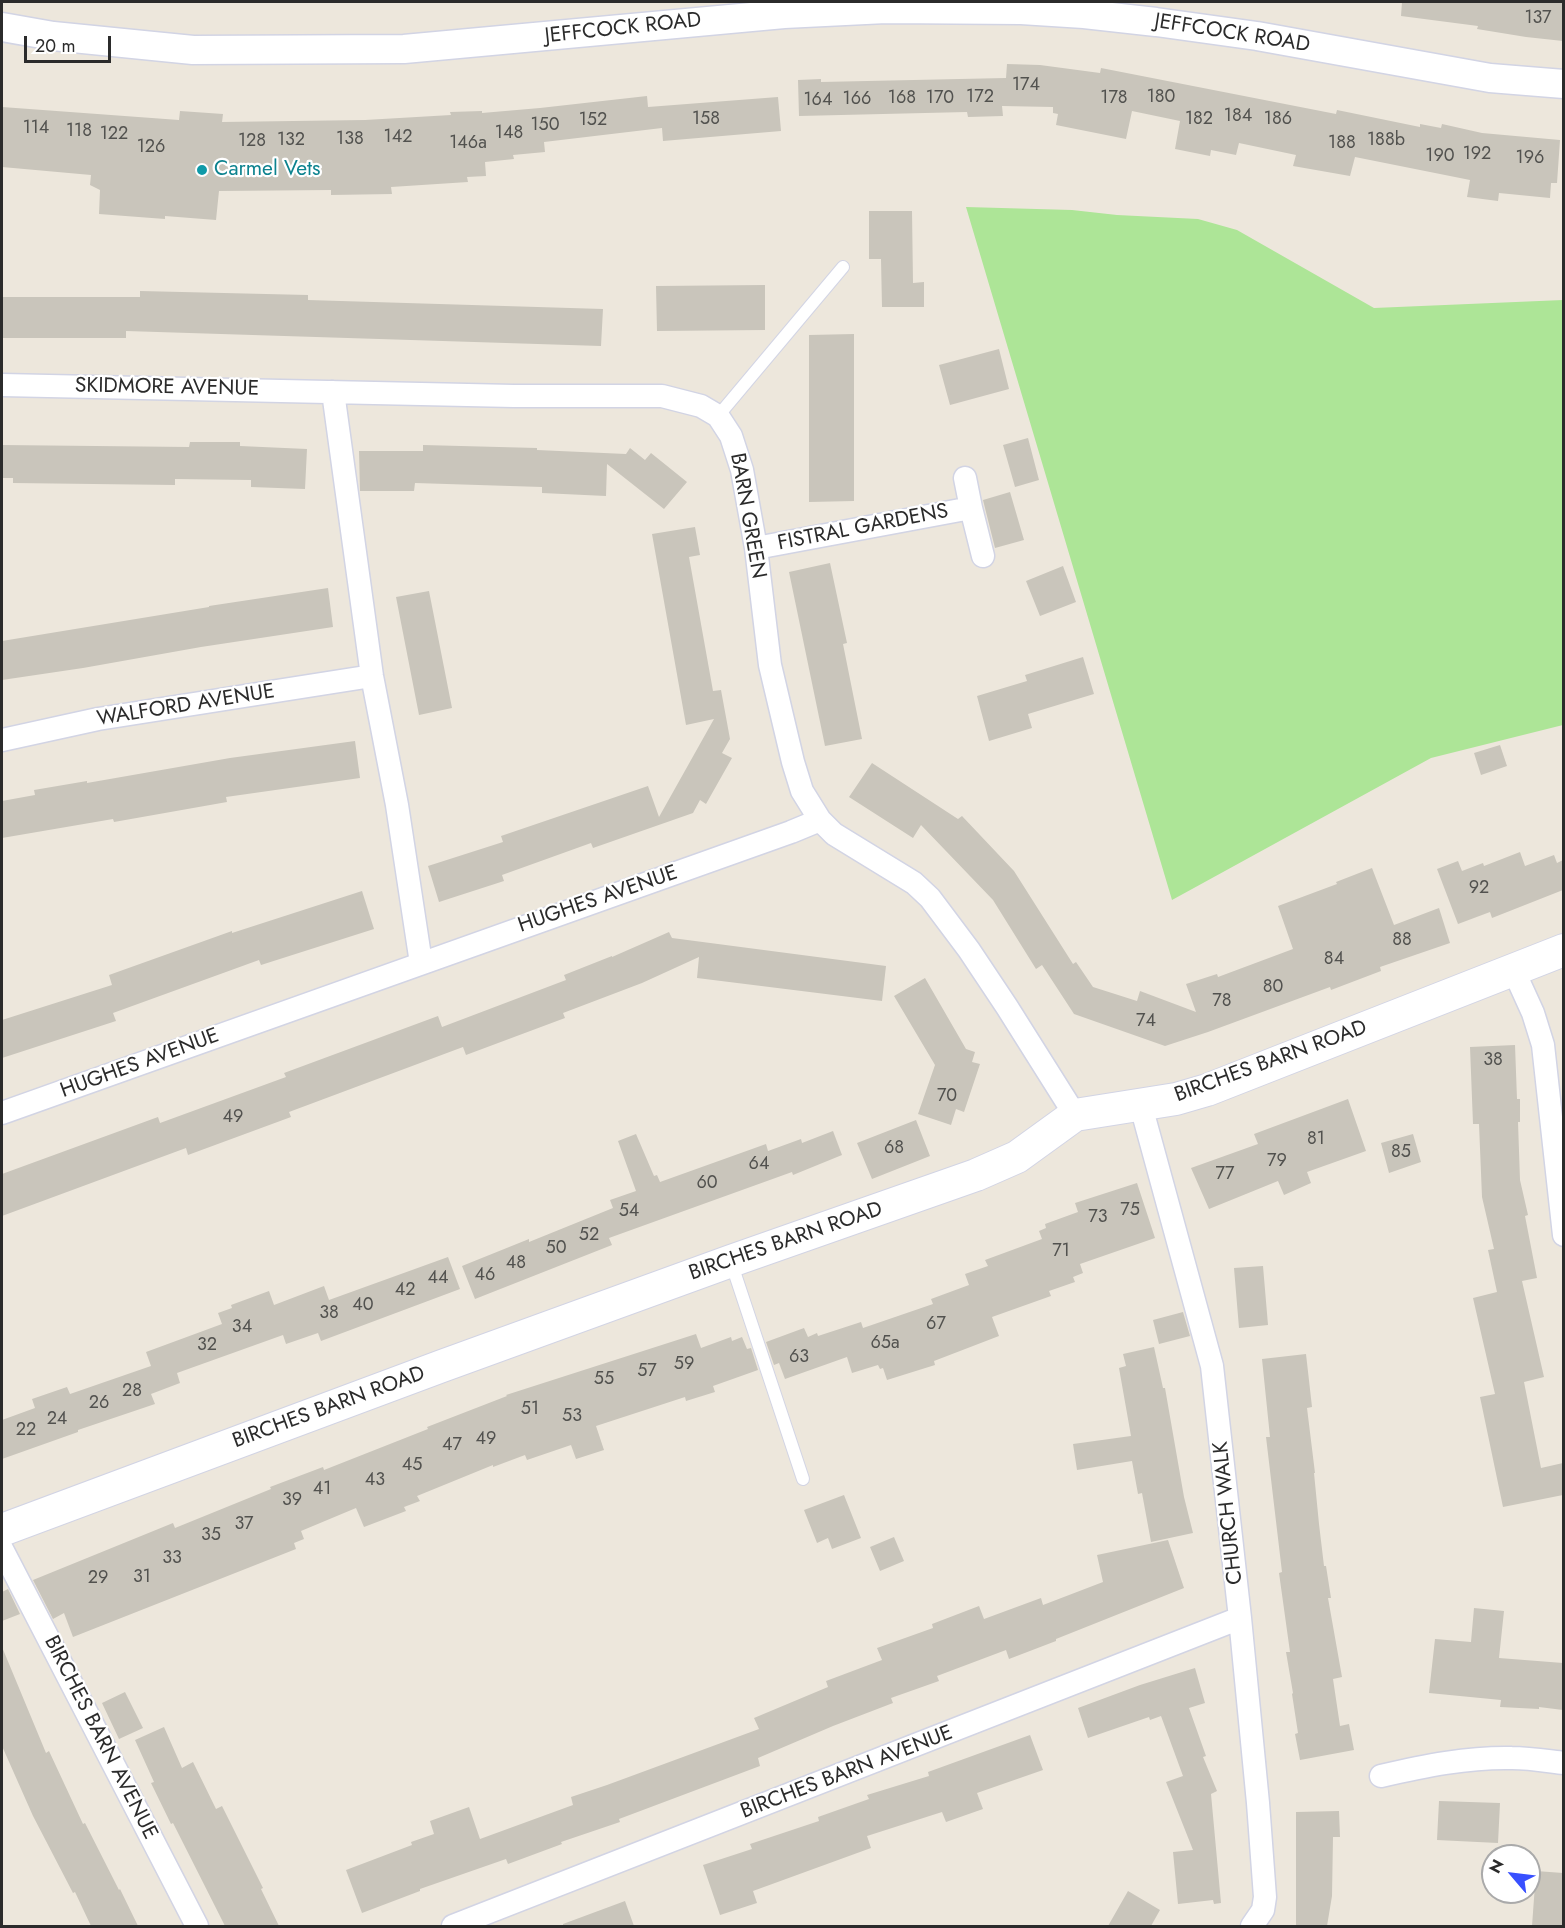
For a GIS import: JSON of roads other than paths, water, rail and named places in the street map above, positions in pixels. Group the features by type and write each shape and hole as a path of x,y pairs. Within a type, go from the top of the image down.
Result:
{"main road":[{"name":"BIRCHES BARN ROAD","path":"2,1530 730,1261 976,1175 1017,1156 1075,1115 1141,1106 1207,1090 1563,950"}],"street":[{"name":"JEFFCOCK ROAD","path":"2,27 53,36 193,50 404,49 784,14 886,9 1021,10 1156,22 1257,36 1490,78 1563,84"},
{"name":"SKIDMORE AVENUE","path":"2,385 333,392"},
{"path":"421,963 397,806 372,676 333,392 662,396 701,406 718,416"},
{"name":"BARN GREEN","path":"718,416 731,436 742,470 756,548 773,676 793,762 802,791 820,820"},
{"name":"FISTRAL GARDENS","path":"965,478 983,556"},
{"name":"FISTRAL GARDENS","path":"756,548 971,508"},
{"name":"WALFORD AVENUE","path":"2,740 98,719 372,676"},
{"path":"820,820 834,834 914,884 930,898 988,978 1075,1115"},
{"name":"HUGHES AVENUE","path":"2,1113 820,820"},
{"path":"1513,969 1533,1013 1543,1045 1551,1101 1563,1235"},
{"name":"CHURCH WALK","path":"1141,1106 1212,1366 1240,1618 1265,1896 1263,1910 1252,1926"},
{"name":"BIRCHES BARN AVENUE","path":"2,1549 197,1926"},
{"name":"BIRCHES BARN AVENUE","path":"453,1926 1240,1618"},
{"path":"1381,1776 1460,1761 1512,1758 1563,1762"}],"lane":[{"path":"718,416 843,267"},
{"path":"730,1261 803,1479"}],"place":[{"name":"Carmel Vets","path":"202,170"}]}
